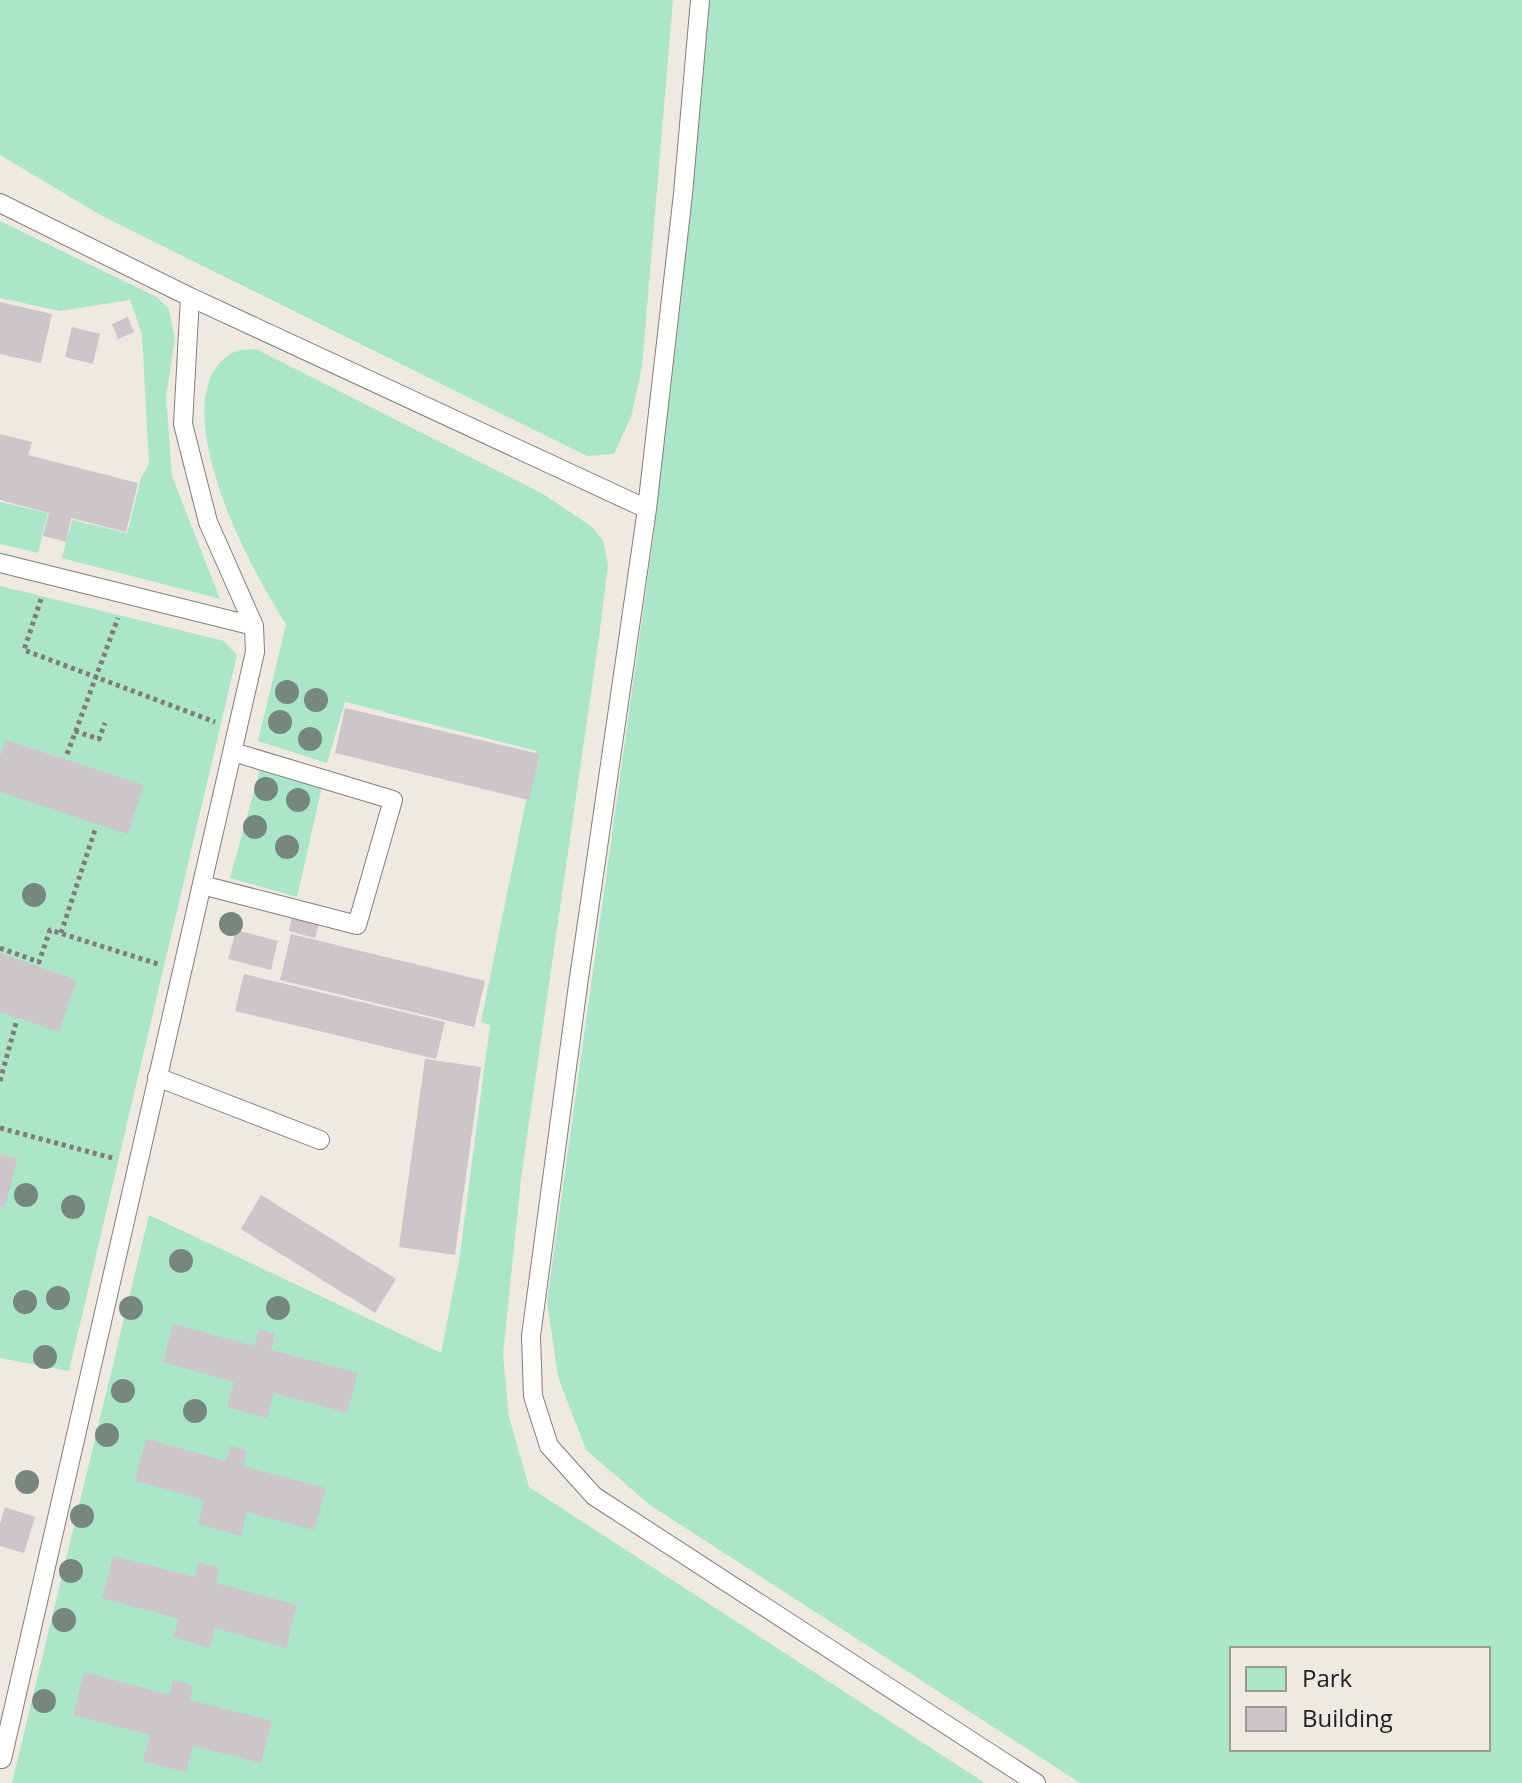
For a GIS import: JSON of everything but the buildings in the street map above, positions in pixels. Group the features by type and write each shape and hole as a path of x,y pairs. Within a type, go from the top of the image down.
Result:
{"lane":[{"path":"700,0 683,194 647,509 531,1336 533,1396 549,1446 594,1496 1036,1783"},
{"path":"0,203 190,297 647,509"},
{"path":"2,1759 6,1719 255,652 254,626 208,522 183,424 190,297"},
{"path":"0,563 254,626"},
{"path":"202,885 357,925 393,800 233,752"},
{"path":"157,1077 320,1140"}],"path":[{"path":"48,575 24,650 238,731"},
{"path":"67,754 127,595"},
{"path":"75,731 99,739 105,723"},
{"path":"61,933 95,830"},
{"path":"0,948 39,962 50,930 181,971"},
{"path":"0,1081 16,1023"},
{"path":"0,1128 136,1165"}],"green space":[{"path":"0,0 673,0 642,367 631,417 614,454 587,456 102,216 0,155"},
{"path":"708,0 1522,0 1522,1783 1080,1783 650,1505 586,1450 558,1377 547,1301 654,533"},
{"path":"0,221 157,297 169,309 175,339 166,396 172,476 220,599 62,558 72,520 127,533 141,478 149,464 142,334 130,300 60,311 0,298"},
{"path":"256,349 543,494 591,526 603,540 608,565 521,1179 503,1355 509,1417 529,1487 985,1783 12,1783 149,1215 441,1353 459,1261 490,1025 481,1022 536,751 345,702 327,763 258,741 286,624 255,571 224,503 206,434 205,403 211,376 222,361 237,351"},
{"path":"0,502 48,513 38,553 0,544"},
{"path":"0,586 224,641 237,655 69,1371 0,1358"},
{"path":"260,769 322,787 297,897 230,878"}]}
